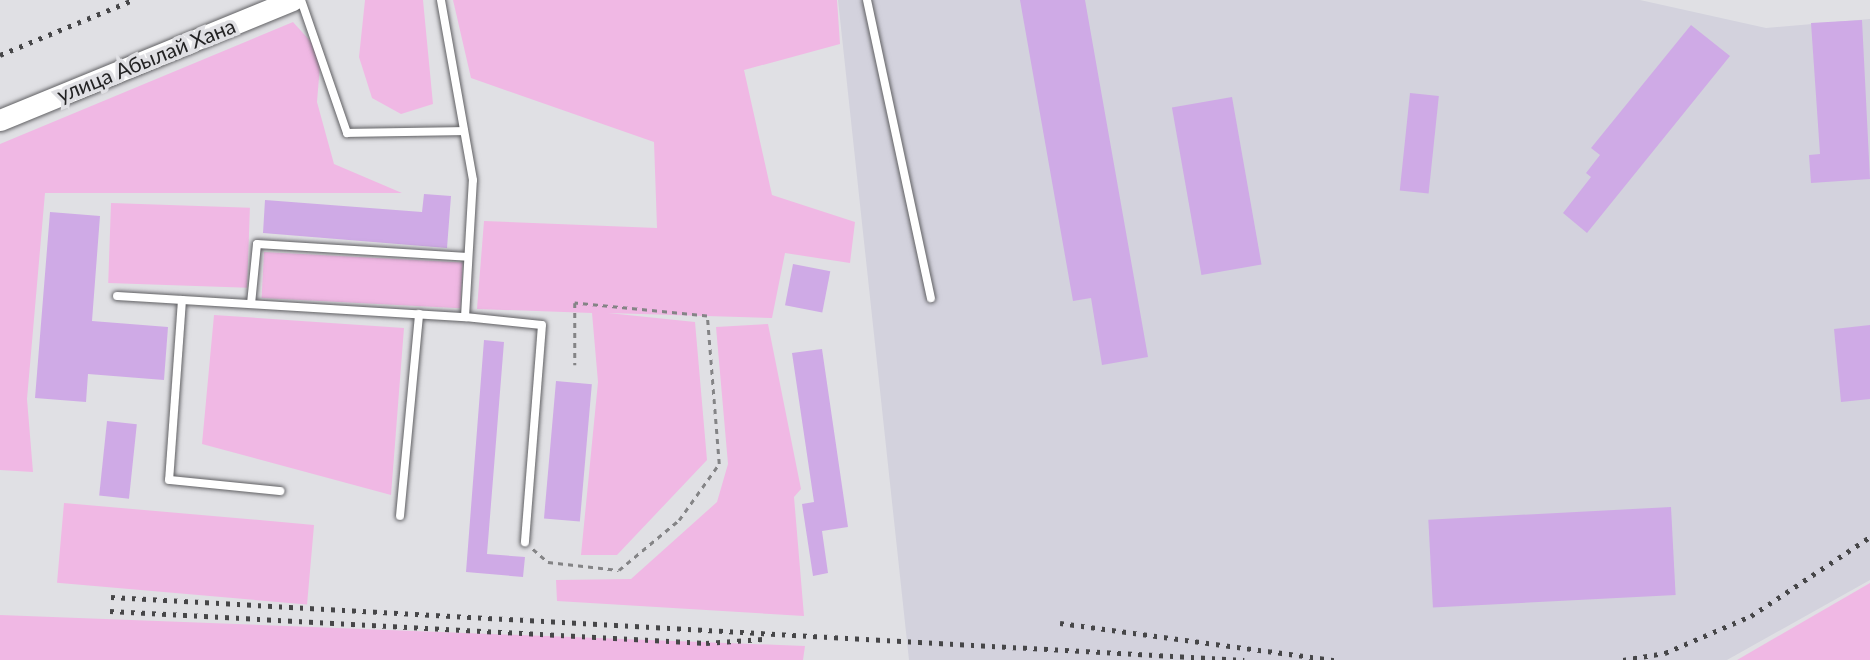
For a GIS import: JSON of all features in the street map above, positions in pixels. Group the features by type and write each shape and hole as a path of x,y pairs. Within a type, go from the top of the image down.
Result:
{"main road":[{"name":"улица Абылай Хана","path":"0,120 292,0"}],"lane":[{"path":"301,0 347,133 464,131"},
{"path":"441,0 472,180 465,317"},
{"path":"867,0 931,298"},
{"path":"251,304 257,244 468,257"},
{"path":"117,296 465,317 542,325 525,542"},
{"path":"182,300 169,480 280,491"},
{"path":"400,516 419,314"}],"path":[{"path":"525,542 548,562 619,569 679,520 719,464 707,316 575,303 575,365"}],"shaded area":[{"path":"365,0 423,0 433,104 401,114 372,98 359,57"},
{"path":"453,0 837,0 840,44 744,70 772,195 855,222 850,263 785,253 772,318 608,313 695,322 707,460 617,555 581,555 598,382 592,313 477,309 484,221 657,228 654,142 471,78"},
{"path":"838,0 1640,0 1766,28 1870,19 1870,580 1727,660 909,660"},
{"path":"293,22 321,53 317,102 334,164 402,193 45,193 27,399 33,472 0,470 0,144"},
{"path":"111,203 250,208 247,288 108,283"},
{"path":"264,252 463,262 460,308 262,298"},
{"path":"214,315 404,328 391,495 202,444"},
{"path":"768,324 801,489 794,497 804,616 557,601 556,580 631,579 717,502 728,464 716,327"},
{"path":"64,503 314,525 307,605 57,583"},
{"path":"1870,583 1870,660 1737,660"},
{"path":"0,615 805,646 803,660 0,660"}],"building":[{"path":"1020,0 1085,0 1148,357 1102,365 1091,298 1073,301"},
{"path":"1862,20 1870,179 1811,183 1809,155 1820,154 1811,23"},
{"path":"1691,25 1730,56 1587,233 1563,213 1591,177 1586,173 1600,155 1591,148"},
{"path":"1410,93 1439,96 1429,193 1400,190"},
{"path":"1232,97 1262,264 1201,275 1172,108"},
{"path":"424,194 451,196 447,248 263,233 265,200 422,212"},
{"path":"50,212 100,216 92,321 168,327 164,380 88,374 86,402 35,398"},
{"path":"793,264 830,271 822,312 785,305"},
{"path":"1870,325 1870,399 1841,402 1834,329"},
{"path":"484,340 504,342 487,554 525,557 523,577 466,572"},
{"path":"822,349 848,527 822,531 828,573 813,576 802,504 814,502 792,353"},
{"path":"556,381 592,384 580,522 544,518"},
{"path":"107,421 137,424 129,499 99,496"},
{"path":"1671,507 1676,595 1433,608 1428,520"}],"railway":[{"path":"0,55 133,0"},
{"path":"1623,660 1665,653 1751,616 1870,537"},
{"path":"111,597 1244,660"},
{"path":"110,611 706,643 763,639"},
{"path":"1060,623 1335,660"}]}
